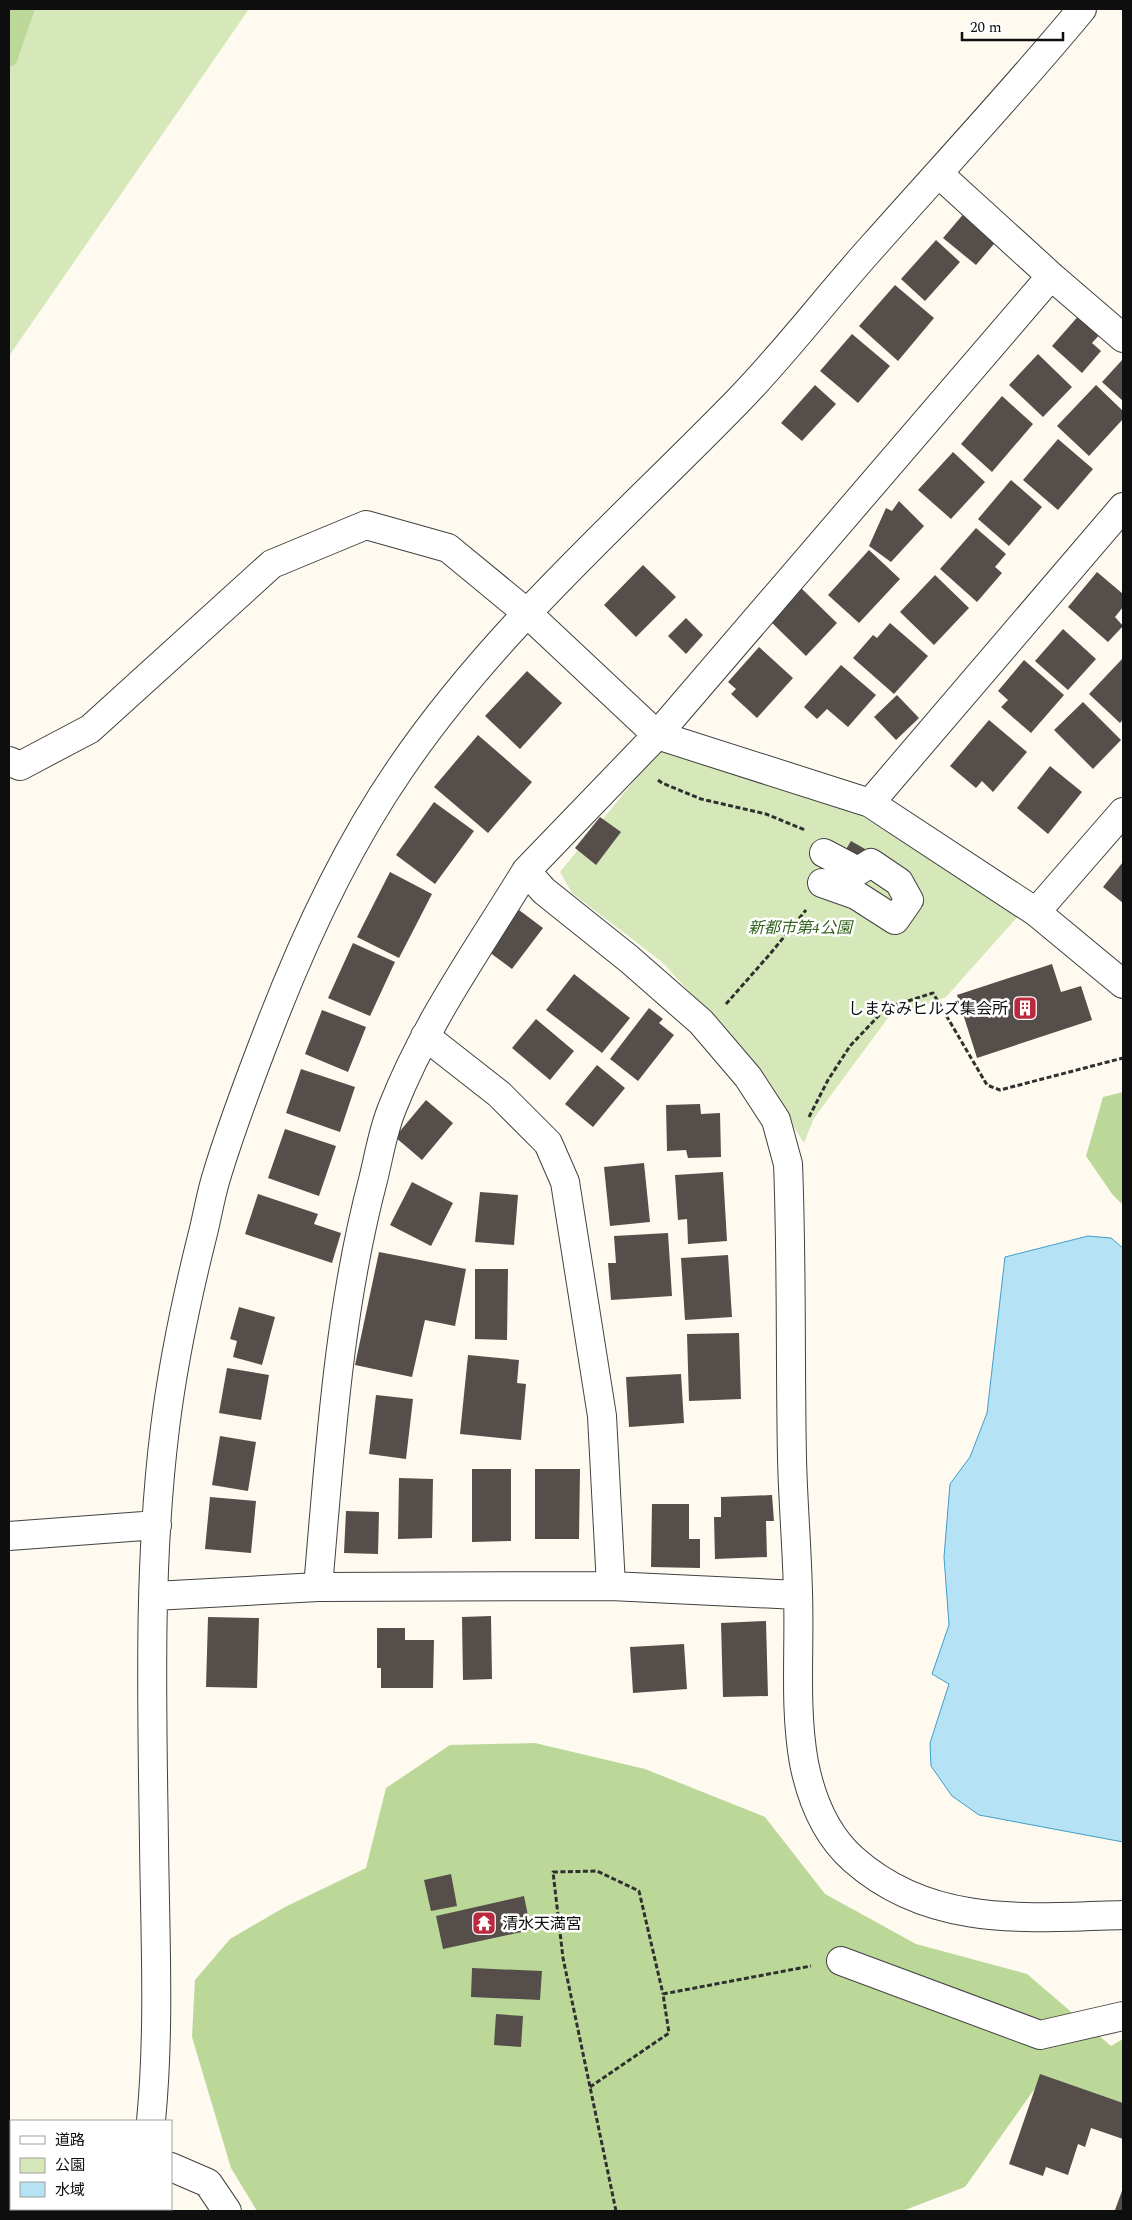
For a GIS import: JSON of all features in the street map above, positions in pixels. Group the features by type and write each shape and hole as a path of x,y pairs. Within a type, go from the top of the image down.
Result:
{"street":[{"path":"151,2120 156,2072 157,1976 154,1841 154,1596 164,1432 188,1290 216,1178 294,963 329,890 368,818 401,767 451,700 527,613 617,519 740,398 873,246 939,174 1082,9"},
{"path":"939,174 1051,276 1123,338"},
{"path":"318,1587 329,1456 347,1299 364,1213 392,1108 425,1036 526,871 657,736 1051,276"},
{"path":"870,803 1123,507"},
{"path":"9,761 20,766 90,729 272,564 366,525 448,548 527,613 657,736 870,803 1036,912 1123,984"},
{"path":"1036,912 1123,812"},
{"path":"822,883 856,895 895,920 909,900 899,882 871,863 858,871 824,852"},
{"path":"526,871 544,891 629,958 706,1027 748,1077 776,1120 787,1157 791,1238 792,1459 798,1595 800,1724 804,1764 820,1814 829,1832 852,1859 906,1895 929,1903 977,1915 1027,1918 1123,1915"},
{"path":"425,1036 499,1094 548,1143 565,1182 602,1416 611,1586"},
{"path":"9,1536 157,1525"},
{"path":"154,1596 318,1587 611,1586 798,1595"},
{"path":"842,1961 1040,2035 1123,2016"},
{"path":"172,2167 208,2184 227,2211"}],"path":[{"path":"635,759 662,783 701,800 766,814 816,834 824,852"},
{"path":"706,1027 770,954 819,894 822,883"},
{"path":"787,1157 828,1080 850,1046 886,1008 932,993 987,1085 1000,1090 1123,1058"},
{"path":"590,2087 669,2034 663,1994 639,1892 597,1871 553,1872 563,1958 590,2087 616,2211"},
{"path":"663,1994 842,1961"}],"green space":[{"path":"9,9 249,9 9,356"},
{"path":"9,9 35,9 16,64 9,67"},
{"name":"新都市第4公園","path":"663,745 861,816 1020,914 946,997 888,1018 814,1118 804,1143 749,1057 662,962 572,893 560,872"},
{"path":"1123,1092 1123,1205 1112,1194 1086,1156 1103,1097"},
{"path":"535,1743 645,1769 765,1817 825,1894 916,1944 1027,1974 1111,2046 1123,2039 1123,2115 1038,2084 965,2187 905,2210 257,2211 231,2168 192,2037 195,1980 230,1939 285,1907 366,1868 386,1788 450,1745"}],"water":[{"path":"1088,1236 1111,1238 1123,1248 1123,1842 979,1815 952,1796 931,1766 930,1743 949,1684 932,1674 949,1625 944,1557 950,1484 970,1457 987,1413 1005,1257"}],"building":[{"path":"966,211 999,238 976,265 943,238"},
{"path":"936,240 960,262 925,301 901,279"},
{"path":"895,285 934,318 898,361 859,326"},
{"path":"1081,313 1102,332 1092,343 1101,351 1082,373 1052,346"},
{"path":"852,334 890,366 858,403 820,371"},
{"path":"1038,354 1072,387 1043,417 1009,385"},
{"path":"1123,359 1123,401 1102,382"},
{"path":"815,385 836,404 802,441 781,423"},
{"path":"1096,385 1123,411 1123,419 1089,456 1057,426"},
{"path":"1002,396 1033,424 992,472 961,444"},
{"path":"1058,439 1093,469 1058,510 1023,480"},
{"path":"953,452 985,482 951,519 918,490"},
{"path":"1011,480 1042,507 1009,546 978,519"},
{"path":"899,501 924,526 891,562 869,546 886,508 892,511"},
{"path":"976,528 1006,554 995,567 1002,573 977,602 940,569"},
{"path":"869,550 900,579 859,623 828,595"},
{"path":"643,565 676,597 636,637 604,605"},
{"path":"1097,572 1123,594 1123,607 1115,617 1123,626 1108,642 1068,607"},
{"path":"935,575 969,608 934,645 900,612"},
{"path":"801,588 837,623 806,656 769,620"},
{"path":"686,618 703,635 686,654 668,636"},
{"path":"890,623 928,656 894,694 853,658 873,635 877,638"},
{"path":"1063,629 1096,659 1068,690 1035,661"},
{"path":"759,647 793,678 757,718 731,694 736,689 728,682"},
{"path":"1123,658 1123,719 1120,723 1089,694"},
{"path":"1024,660 1064,695 1031,733 1001,707 1008,700 998,691"},
{"path":"841,665 876,695 848,727 827,709 817,719 804,707"},
{"path":"527,671 562,703 520,749 485,716"},
{"path":"897,695 919,718 896,740 874,717"},
{"path":"1083,702 1121,740 1093,769 1054,730"},
{"path":"989,720 1027,752 993,792 982,781 976,788 950,766"},
{"path":"478,735 532,782 488,833 434,787"},
{"path":"1050,766 1082,792 1048,834 1017,808"},
{"path":"434,802 474,831 435,884 396,855"},
{"path":"600,817 621,832 596,865 575,848"},
{"path":"851,841 865,849 856,864 842,856"},
{"path":"1123,862 1123,903 1103,887"},
{"path":"390,872 432,894 399,958 357,937"},
{"path":"519,910 543,928 512,969 489,952"},
{"path":"353,943 395,962 370,1016 328,998"},
{"name":"しまなみヒルズ集会所","path":"1052,964 1061,992 1081,986 1092,1020 977,1058 957,995"},
{"path":"574,974 630,1018 602,1053 546,1010"},
{"path":"649,1008 663,1019 659,1023 674,1035 638,1081 610,1059"},
{"path":"322,1010 366,1027 348,1072 305,1054"},
{"path":"536,1019 574,1051 550,1080 512,1048"},
{"path":"597,1065 625,1088 593,1127 565,1104"},
{"path":"301,1069 355,1087 340,1132 286,1113"},
{"path":"426,1100 453,1123 422,1160 395,1137"},
{"path":"700,1104 701,1114 720,1113 721,1157 688,1158 686,1150 667,1151 666,1105"},
{"path":"285,1129 336,1146 319,1196 268,1178"},
{"path":"644,1163 650,1222 610,1226 604,1167"},
{"path":"723,1172 727,1241 688,1244 687,1219 678,1220 675,1175"},
{"path":"412,1182 453,1203 431,1246 390,1225"},
{"path":"480,1192 518,1195 514,1245 475,1242"},
{"path":"258,1194 318,1214 314,1224 341,1233 332,1263 245,1234"},
{"path":"668,1233 672,1296 611,1300 608,1263 616,1263 614,1236"},
{"path":"379,1252 466,1269 455,1326 425,1320 412,1377 355,1365"},
{"path":"728,1255 732,1317 685,1320 681,1258"},
{"path":"475,1269 508,1269 507,1340 475,1339"},
{"path":"239,1307 275,1317 262,1365 233,1357 237,1341 230,1339"},
{"path":"739,1333 741,1399 689,1401 687,1334"},
{"path":"468,1355 519,1360 517,1383 526,1384 521,1440 460,1434"},
{"path":"227,1368 269,1375 261,1420 219,1413"},
{"path":"681,1374 684,1423 629,1427 626,1377"},
{"path":"376,1395 413,1399 406,1459 369,1454"},
{"path":"220,1436 256,1442 248,1491 212,1485"},
{"path":"472,1469 511,1469 511,1541 472,1542"},
{"path":"535,1469 580,1469 579,1539 535,1539"},
{"path":"399,1478 433,1479 432,1538 398,1539"},
{"path":"772,1495 774,1521 766,1521 767,1557 715,1559 714,1517 721,1517 721,1497"},
{"path":"210,1497 256,1501 251,1553 205,1549"},
{"path":"652,1504 689,1504 689,1539 700,1539 700,1568 651,1567"},
{"path":"346,1511 379,1512 378,1554 344,1553"},
{"path":"491,1616 492,1679 463,1680 462,1617"},
{"path":"208,1617 259,1618 257,1688 206,1687"},
{"path":"766,1621 768,1696 723,1697 721,1623"},
{"path":"377,1628 405,1628 405,1640 434,1640 433,1688 381,1688 381,1668 377,1668"},
{"path":"684,1644 687,1689 633,1693 630,1647"},
{"path":"451,1874 457,1906 431,1911 424,1880"},
{"name":"清水天満宮","path":"524,1896 531,1930 443,1949 436,1916"},
{"path":"472,1968 542,1971 540,2000 471,1997"},
{"path":"496,2014 523,2016 521,2047 494,2045"},
{"path":"1040,2074 1123,2103 1123,2139 1091,2128 1085,2147 1078,2144 1068,2175 1046,2167 1043,2176 1009,2164"},
{"path":"1123,2188 1123,2211 1115,2210"}],"place":[{"name":"しまなみヒルズ集会所","path":"1025,1008"},
{"name":"清水天満宮","path":"484,1923"}]}
